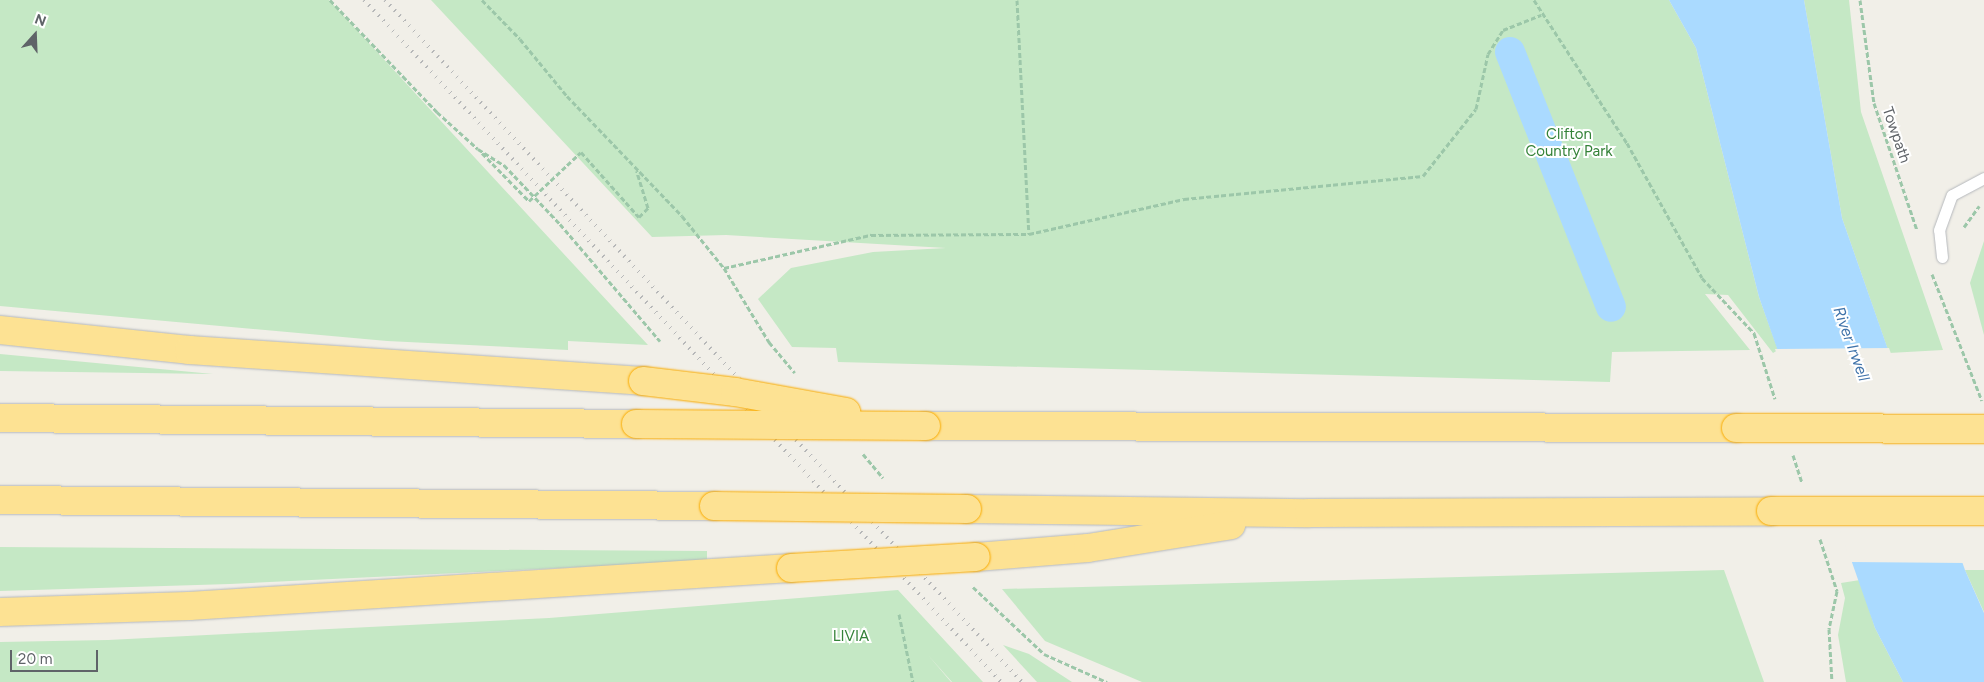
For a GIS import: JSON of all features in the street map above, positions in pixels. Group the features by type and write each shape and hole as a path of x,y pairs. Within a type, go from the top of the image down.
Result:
{"highway":[{"path":"0,330 189,350 643,380 735,392 926,426"},
{"path":"0,418 926,426 1984,429"},
{"path":"0,500 1309,513 1984,511"},
{"path":"0,612 189,606 976,557 1088,548 1309,513"}],"lane":[{"path":"1942,258 1939,230 1952,195 1984,178"}],"path":[{"path":"330,0 437,112 478,149 529,201 581,152 639,218 648,208 637,169"},
{"path":"482,0 520,39 567,96 682,216 724,268 871,235 1029,234 1184,200 1423,176 1476,109 1488,54 1503,30 1541,15"},
{"path":"1017,0 1029,234"},
{"path":"1534,0 1541,15 1627,143 1702,278 1754,333 1778,407"},
{"name":"Towpath","path":"1860,0 1874,103 1918,234"},
{"path":"478,149 504,165 560,224 660,341"},
{"path":"1931,272 1984,406"},
{"path":"1792,453 1804,490"},
{"path":"1819,536 1837,591 1829,629 1832,682"},
{"path":"899,614 913,682"}],"green space":[{"path":"0,0 329,0 648,345 568,341 568,350 387,341 0,306"},
{"name":"Clifton Country Park","path":"431,0 1669,0 1696,48 1759,297 1778,350 1773,353 1728,295 1705,294 1750,350 1612,352 1610,382 838,362 836,348 792,347 758,299 791,268 873,252 946,248 726,235 652,237"},
{"path":"1804,0 1849,0 1861,112 1943,350 1889,353 1842,218"},
{"path":"1984,241 1984,335 1970,283"},
{"path":"0,354 213,374 0,371"},
{"path":"0,547 707,551 707,561 230,584 0,591"},
{"path":"1724,570 1764,682 1142,682 1045,641 1002,589"},
{"path":"1965,570 1984,570 1984,612"},
{"path":"1860,580 1875,628 1903,682 1846,682 1838,635 1845,598 1841,583"},
{"name":"LIVIA","path":"898,590 983,682 952,682 928,655 951,682 0,682 0,642 108,640 549,618"},
{"path":"1003,645 1029,654 1072,682 1037,682"}],"water":[{"name":"River Irwell","path":"1669,0 1804,0 1842,218 1965,570 1984,613 1984,682 1903,682 1875,628 1759,297 1696,48"}],"pier":[{"path":"1889,348 1965,563 1851,562 1775,349"}],"waterway":[{"path":"1510,52 1611,307"}],"railway":[{"path":"364,0 1001,682"},
{"path":"385,0 1022,682"}]}
